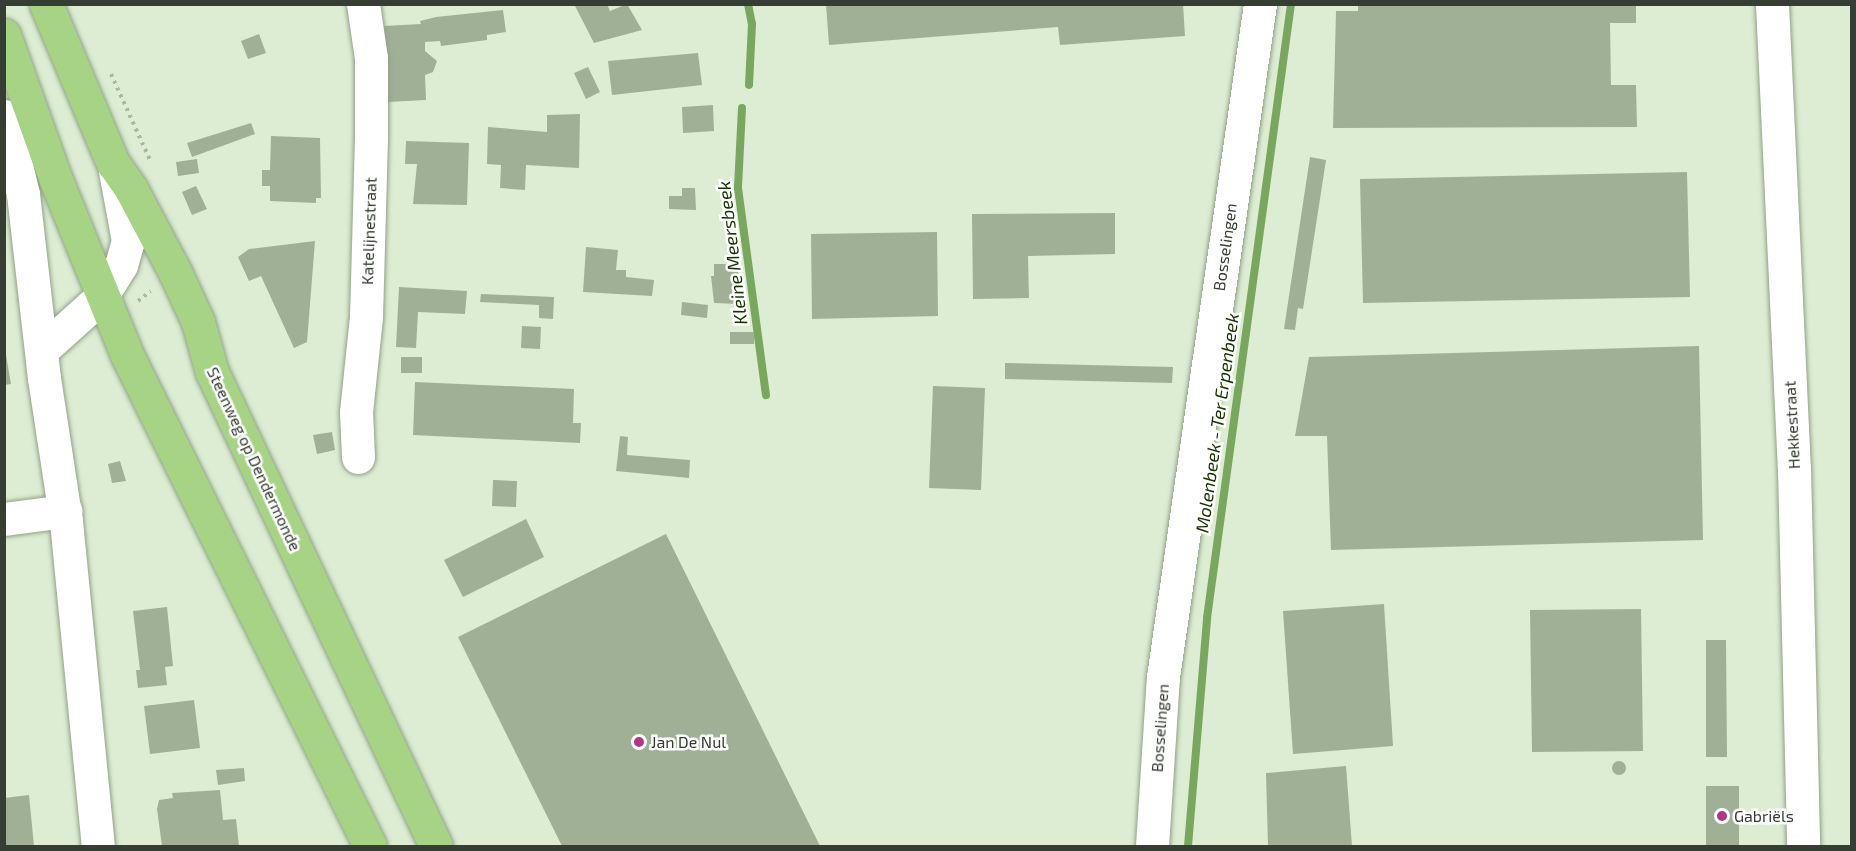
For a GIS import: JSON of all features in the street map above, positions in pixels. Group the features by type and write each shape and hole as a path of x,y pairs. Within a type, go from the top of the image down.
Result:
{"main road":[{"name":"Steenweg op Dendermonde","path":"46,4 113,162 131,189 175,272 198,322 212,372 436,846"},
{"path":"4,35 101,297 370,846"}],"street":[{"name":"Katelijnestraat","path":"358,457 356,412 366,317 371,139 371,58 363,4"},
{"name":"Bosselingen","path":"1152,846 1163,677 1260,4"},
{"name":"Hekkestraat","path":"1772,4 1794,469 1803,846"},
{"path":"4,116 14,196 42,350 64,511 98,846"},
{"path":"42,350 101,297 121,266 128,241 113,162"},
{"path":"4,519 64,511"}],"building":[{"path":"574,4 607,4 610,11 627,4 642,30 594,43"},
{"path":"826,4 1183,4 1185,36 1060,45 1058,27 829,45"},
{"path":"1358,4 1636,4 1636,23 1610,23 1611,85 1636,85 1637,127 1333,128 1336,11 1358,11"},
{"path":"503,10 506,32 487,35 487,40 441,46 440,41 425,42 425,51 437,61 433,72 425,75 426,100 387,102 384,26 421,24 420,21 436,17"},
{"path":"259,34 266,53 248,59 241,41"},
{"path":"698,53 702,85 612,95 608,61"},
{"path":"588,67 600,92 586,99 574,73"},
{"path":"713,105 714,131 683,133 682,107"},
{"path":"580,114 579,168 526,165 525,190 500,188 501,165 487,164 488,127 547,132 547,115"},
{"path":"251,123 255,134 192,157 187,143"},
{"path":"271,136 320,138 321,198 316,198 316,203 270,201 270,186 262,186 262,170 270,170"},
{"path":"406,141 469,143 467,205 413,204 417,164 405,164"},
{"path":"1310,157 1326,160 1303,309 1298,308 1295,330 1284,329"},
{"path":"197,159 199,173 178,176 176,162"},
{"path":"1687,172 1690,297 1363,303 1360,179"},
{"path":"196,186 207,209 192,215 182,192"},
{"path":"682,188 695,188 696,210 669,209 669,196 682,196"},
{"path":"1115,213 1115,254 1028,256 1029,298 973,299 972,214"},
{"path":"937,232 938,316 812,319 811,234"},
{"path":"315,241 307,342 294,348 261,276 249,281 238,257 249,249"},
{"path":"586,247 618,250 616,270 626,270 626,277 654,280 652,296 583,292"},
{"path":"714,264 738,264 739,304 714,303 711,276 714,276"},
{"path":"399,287 467,291 465,314 418,312 416,348 396,347"},
{"path":"481,294 554,297 553,319 539,318 539,305 480,302"},
{"path":"682,302 708,305 707,318 681,315"},
{"path":"522,326 541,327 540,349 521,348"},
{"path":"730,332 754,332 754,344 730,344"},
{"path":"4,343 11,384 4,385"},
{"path":"1699,346 1703,540 1331,550 1327,436 1295,436 1309,357"},
{"path":"401,357 422,357 422,373 401,373"},
{"path":"1005,363 1173,367 1172,383 1005,379"},
{"path":"415,382 574,389 573,423 581,423 580,443 413,435"},
{"path":"933,386 985,388 981,490 929,488"},
{"path":"332,432 335,450 317,454 313,435"},
{"path":"620,436 628,437 627,455 690,460 689,478 616,471"},
{"path":"120,461 126,481 112,483 108,464"},
{"path":"493,480 517,481 516,507 492,506"},
{"path":"526,519 544,557 463,597 444,560"},
{"name":"Jan De Nul","path":"666,534 820,846 562,846 458,637"},
{"path":"1384,604 1393,746 1293,754 1283,611"},
{"path":"167,607 173,666 165,667 167,685 138,688 136,670 140,670 133,611"},
{"path":"1641,609 1643,751 1532,752 1530,610"},
{"path":"1706,640 1726,640 1727,757 1706,757"},
{"path":"194,700 200,748 150,754 144,706"},
{"path":"1619,761 1624,763 1626,768 1624,773 1619,775 1614,773 1612,768 1614,763"},
{"path":"1346,766 1352,846 1268,846 1266,773"},
{"path":"244,768 245,781 218,785 216,770"},
{"name":"Gabriëls","path":"1706,786 1739,786 1739,846 1706,846"},
{"path":"220,790 223,820 236,819 239,846 162,846 157,809 159,800 173,798 172,793"},
{"path":"29,795 34,846 4,846 4,798"}],"waterway":[{"name":"Kleine Meersbeek","path":"748,4 752,24 749,85"},
{"name":"Molenbeek - Ter Erpenbeek","path":"1188,846 1207,618 1291,4"},
{"name":"Kleine Meersbeek","path":"742,108 738,188 766,395"}],"place":[{"name":"Jan De Nul","path":"639,742"},
{"name":"Gabriëls","path":"1722,816"}]}
